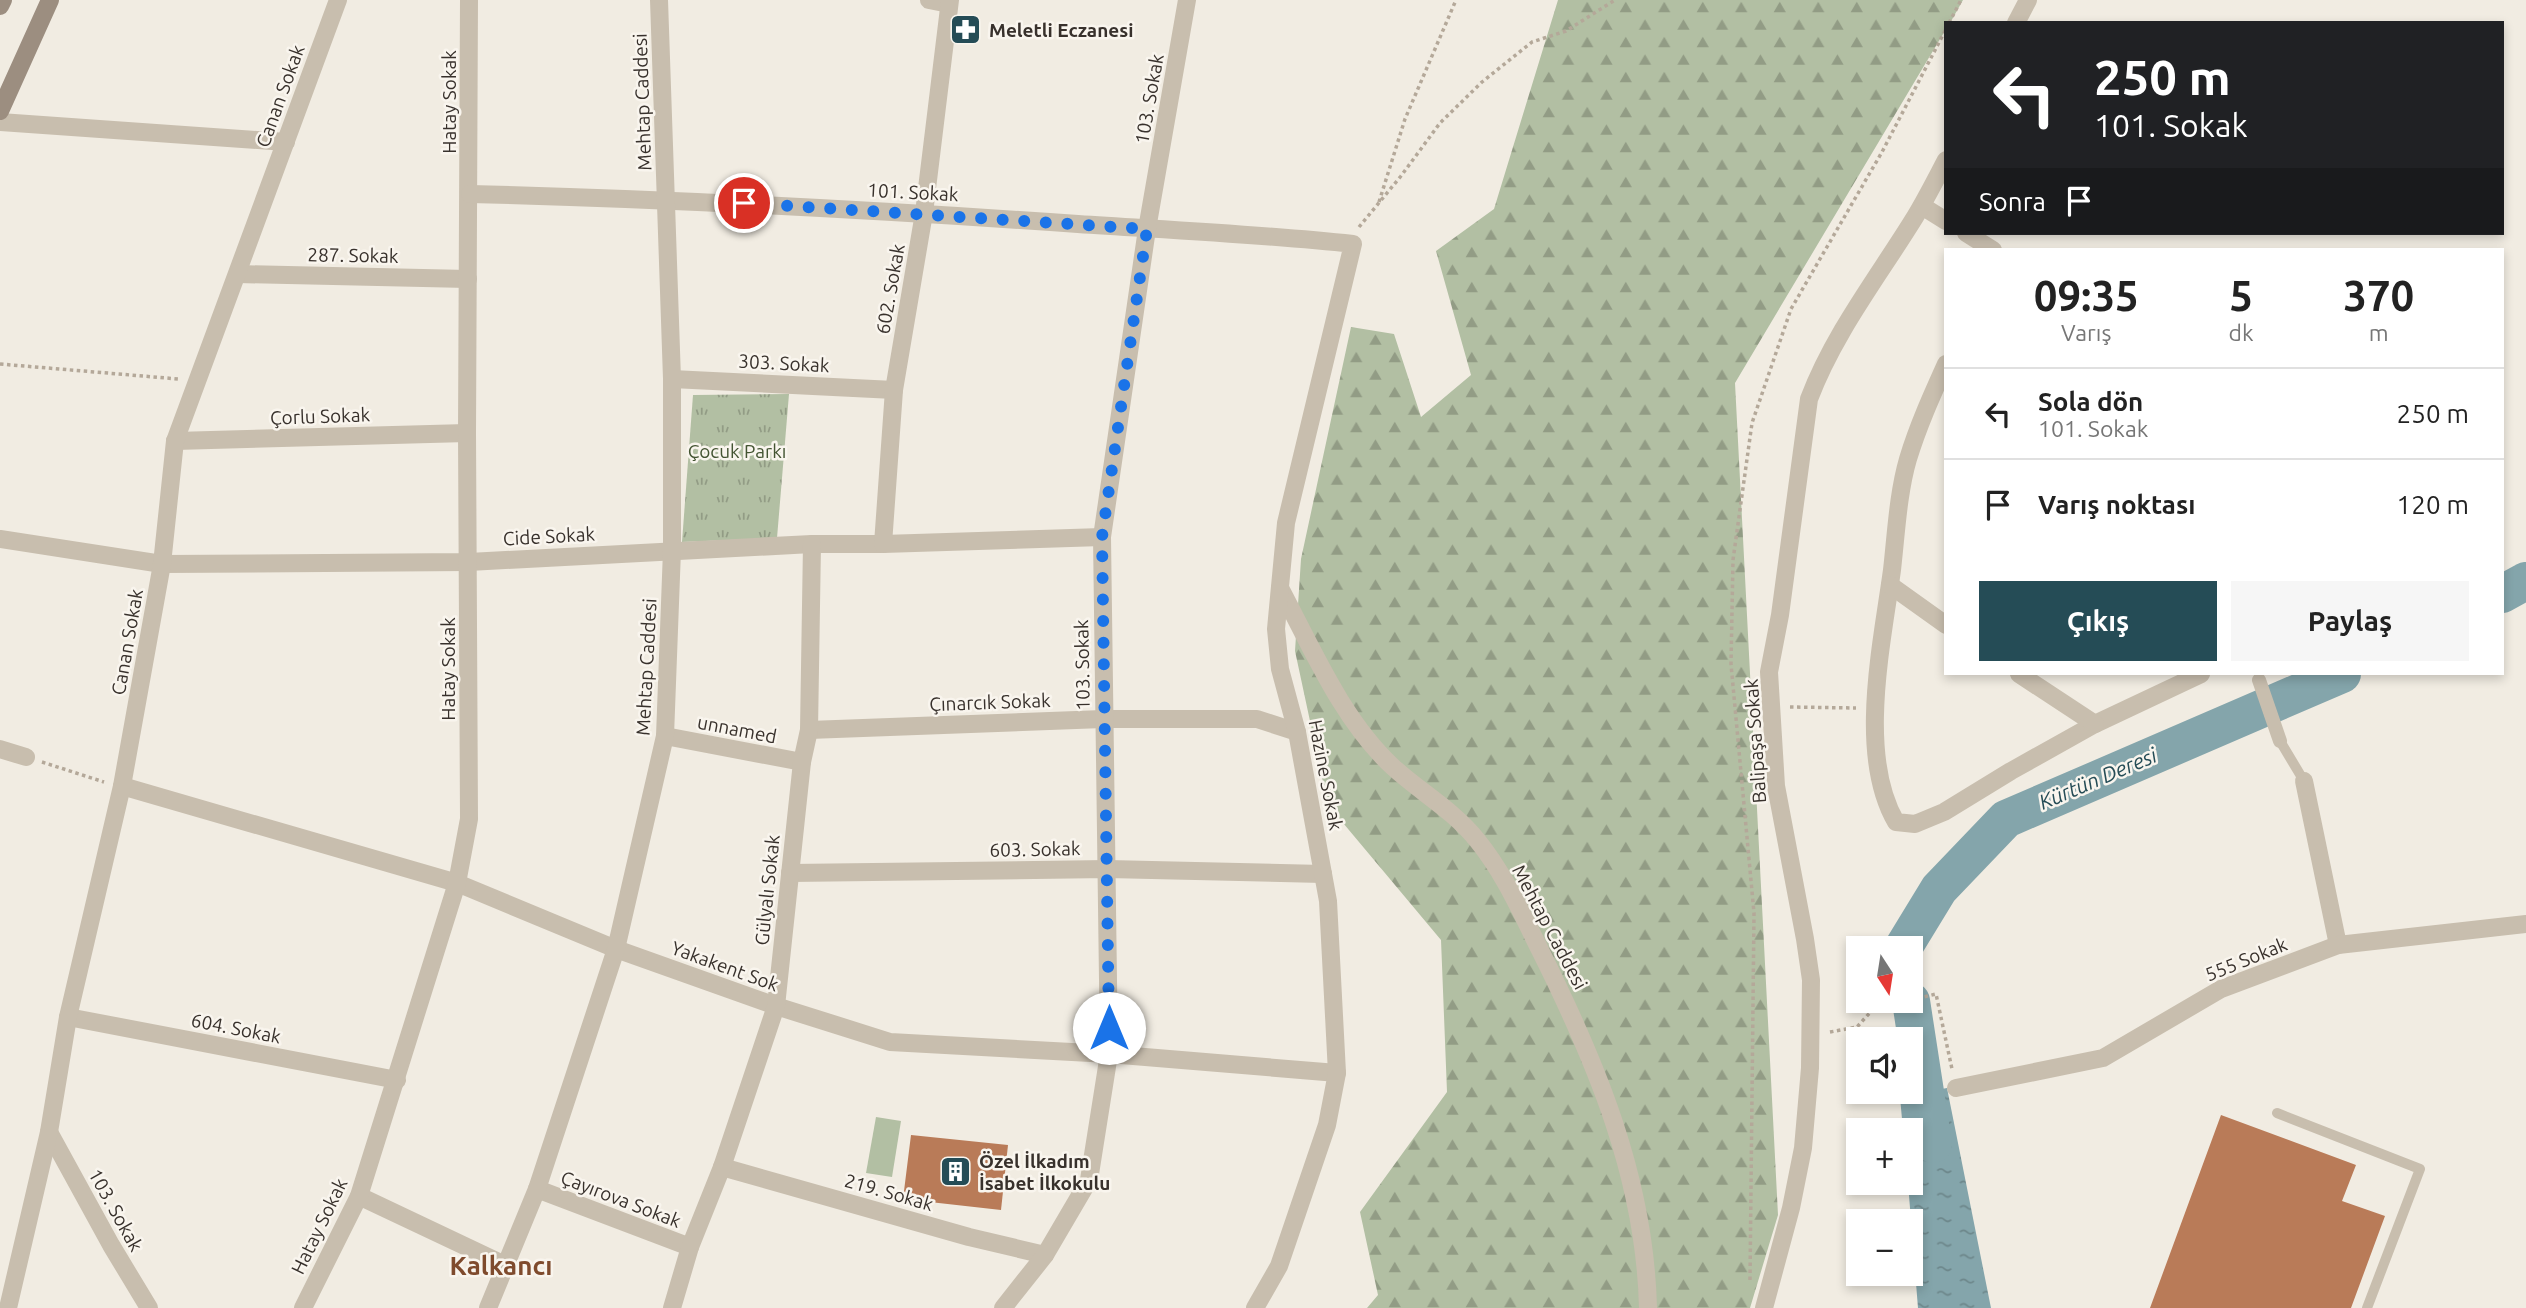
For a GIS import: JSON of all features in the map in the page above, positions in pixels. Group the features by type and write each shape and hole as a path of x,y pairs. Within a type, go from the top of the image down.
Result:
{"main road":[{"path":"0,6 3,0"},
{"path":"0,111 50,0"}],"street":[{"name":"Canan Sokak","path":"8,1308 49,1132 68,1017 122,786 162,564 175,441 338,0"},
{"name":"Hatay Sokak","path":"303,1308 359,1196 457,883 469,819 469,0"},
{"name":"Mehtap Caddesi","path":"488,1308 537,1189 616,949 665,736 672,550 672,379 659,0"},
{"path":"929,0 949,2"},
{"name":"103. Sokak","path":"1003,1308 1045,1255 1090,1180 1109,1054 1102,537 1147,229 1187,0"},
{"path":"2017,21 2028,0"},
{"name":"602. Sokak","path":"883,544 894,390 924,213 949,2"},
{"path":"0,122 286,142"},
{"name":"Balipaşa Sokak","path":"1764,1308 1791,1209 1803,1147 1810,1056 1811,980 1776,786 1769,672 1780,615 1809,399 1820,371 1844,328 1922,206 1944,164"},
{"name":"101. Sokak","path":"470,194 667,199 924,213 1282,236 1353,244"},
{"path":"1922,206 1944,220"},
{"path":"1969,235 1990,248"},
{"name":"Hazine Sokak","path":"1255,1308 1279,1266 1328,1125 1337,1073 1328,901 1297,732 1280,669 1276,629 1286,523 1353,244"},
{"name":"287. Sokak","path":"238,274 468,279"},
{"path":"1944,374 1940,395 1908,461 1875,690 1877,760 1888,808 1896,822 1915,824 1944,812 2095,724 2199,675"},
{"name":"303. Sokak","path":"672,379 894,390"},
{"name":"Çorlu Sokak","path":"175,441 467,433"},
{"name":"Cide Sokak","path":"0,539 162,564 469,562 812,544 1102,537"},
{"name":"Gülyalı Sokak","path":"672,1308 690,1247 722,1167 776,1006 802,762 809,730 812,544"},
{"path":"1890,585 1944,624"},
{"name":"Mehtap Caddesi","path":"1280,588 1354,724 1393,767 1437,800 1477,839 1511,891 1578,1025 1623,1147 1640,1213 1648,1308"},
{"path":"2021,675 2095,724"},
{"path":"2259,677 2280,741"},
{"name":"Çınarcık Sokak","path":"809,730 1104,719 1257,719 1297,732"},
{"name":"unnamed","path":"665,736 802,762"},
{"path":"0,750 26,757"},
{"path":"2304,781 2338,946"},
{"name":"Yakakent Sok","path":"122,786 457,883 616,949 776,1006 890,1042 1109,1054 1337,1073"},
{"name":"603. Sokak","path":"790,873 1108,869 1323,874"},
{"name":"555 Sokak","path":"1956,1088 2104,1058 2221,989 2338,946 2526,924"},
{"name":"604. Sokak","path":"68,1017 397,1080"},
{"name":"103. Sokak","path":"49,1132 149,1308"},
{"name":"219. Sokak","path":"722,1167 969,1237 1045,1255"},
{"name":"Çayırova Sokak","path":"537,1189 690,1247"},
{"path":"359,1196 507,1266"}],"lane":[{"path":"2280,741 2304,781"},
{"path":"2277,1113 2420,1169 2367,1308"}],"path":[{"path":"1378,204 1405,119 1456,0"},
{"path":"1353,244 1359,227 1440,123 1482,82 1532,42 1566,31 1615,0"},
{"path":"1950,21 1961,0"},
{"path":"0,364 198,381"},
{"path":"1770,707 1876,708"},
{"path":"26,757 122,786"},
{"path":"1923,998 1936,995 1956,1088"},
{"path":"1839,1032 1857,1027 1870,1013"}],"green space":[{"path":"1558,0 1963,0 1951,21 1944,21 1944,32 1735,383 1778,1215 1750,1308 1367,1308 1378,1295 1360,1212 1447,1092 1441,940 1328,805 1295,651 1301,559 1351,327 1394,334 1421,417 1471,375 1436,251 1494,209"},
{"name":"Çocuk Parkı","path":"789,394 777,538 682,542 693,395"},
{"path":"876,1117 901,1121 892,1177 866,1173"}],"water":[{"path":"1947,1088 1991,1308 1918,1308 1916,1286 1923,1286 1923,1209 1910,1209 1909,1195 1923,1195 1923,1118 1902,1118 1901,1104 1923,1104 1923,1093"}],"building":[{"path":"2221,1115 2356,1165 2342,1201 2385,1216 2351,1308 2150,1308"},
{"name":"Özel İlkadım İsabet İlkokulu","path":"911,1135 1008,1145 1001,1210 903,1199"}],"waterway":[{"name":"Kürtün Deresi","path":"2504,593 2526,581"},
{"name":"Kürtün Deresi","path":"1910,936 1939,889 2006,819 2340,675"},
{"name":"Kürtün Deresi","path":"1913,1013 1933,1144"}],"place":[{"name":"Meletli Eczanesi","path":"966,30"},
{"name":"Özel İlkadım İsabet İlkokulu","path":"956,1172"}],"district":[{"name":"Kalkancı","path":"501,1266"}],"route":[{"path":"744,203 1147,229 1102,537 1109,1028"}]}
